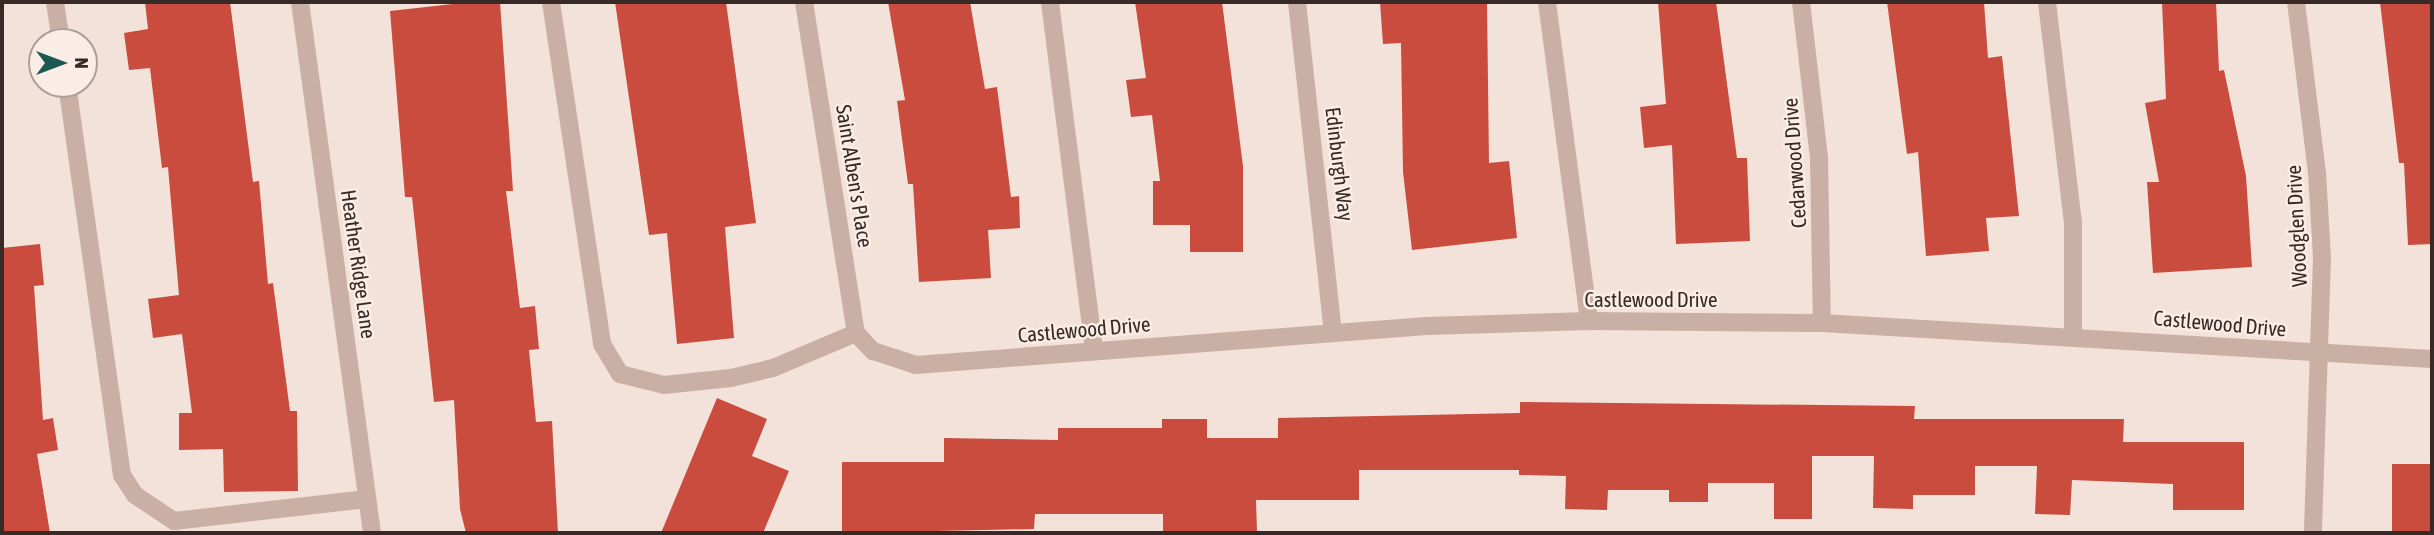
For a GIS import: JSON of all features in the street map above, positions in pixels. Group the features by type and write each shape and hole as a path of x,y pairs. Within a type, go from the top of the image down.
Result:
{"street":[{"path":"55,2 59,28"},
{"name":"Heather Ridge Lane","path":"300,2 372,533"},
{"path":"551,2 602,344 620,374 664,385 731,378 773,368 856,333"},
{"name":"Saint Alben's Place","path":"804,2 856,333"},
{"path":"1050,2 1094,351"},
{"name":"Edinburgh Way","path":"1297,2 1333,332"},
{"path":"1546,2 1589,321"},
{"name":"Cedarwood Drive","path":"1801,2 1819,158 1822,323"},
{"path":"2047,2 2073,222 2073,335"},
{"name":"Woodglen Drive","path":"2296,2 2318,173 2322,258 2313,533"},
{"path":"69,98 122,475 135,495 174,521 368,499"},
{"name":"Castlewood Drive","path":"856,333 873,351 916,365 1333,332 1589,321 1822,323 2073,335 2319,355 2432,359"}],"building":[{"path":"145,2 230,2 253,182 259,181 268,284 273,283 290,411 297,411 298,491 224,492 223,449 179,450 179,413 192,413 182,334 153,338 148,299 179,295 168,167 162,168 150,68 129,70 124,33 148,29"},
{"path":"471,2 500,2 513,191 506,191 520,308 535,306 539,349 529,350 536,422 552,421 558,533 466,533 460,509 454,400 434,402 412,197 405,197 390,11"},
{"path":"615,2 726,2 756,223 725,227 734,338 677,344 667,233 649,235"},
{"path":"888,2 970,2 985,89 997,87 1011,197 1019,196 1020,228 988,230 991,278 919,282 913,184 908,184 897,101 905,100"},
{"path":"1135,2 1222,2 1243,166 1243,252 1190,252 1190,225 1153,225 1153,181 1160,181 1152,115 1131,117 1126,80 1146,78"},
{"path":"1380,2 1487,2 1489,163 1509,161 1517,238 1412,250 1403,172 1401,43 1383,44"},
{"path":"1658,2 1716,2 1737,158 1747,158 1750,241 1676,244 1672,145 1644,148 1640,107 1666,104"},
{"path":"1887,2 1984,2 1988,58 2002,56 2019,216 1986,218 1989,251 1926,256 1918,152 1907,154"},
{"path":"2162,2 2216,2 2219,71 2224,70 2246,176 2252,267 2153,273 2147,182 2159,182 2145,103 2166,99"},
{"path":"2380,2 2432,2 2432,244 2408,245 2404,163 2399,163"},
{"path":"40,244 44,285 34,286 43,420 53,418 58,450 37,454 50,533 2,533 2,248"},
{"path":"717,398 767,419 752,456 789,471 763,533 661,533"},
{"path":"1520,402 1915,406 1914,419 2124,419 2123,442 2244,442 2244,510 2173,510 2173,484 2072,480 2070,515 2035,514 2037,466 1975,466 1975,495 1913,495 1913,509 1873,508 1874,456 1812,456 1812,519 1774,519 1774,483 1708,483 1708,502 1669,502 1669,490 1608,490 1607,510 1565,509 1566,476 1519,475 1519,470 1359,470 1359,500 1256,500 1257,531 1163,532 1163,514 1035,514 1034,529 842,533 842,462 944,462 944,438 1058,440 1058,428 1162,428 1162,419 1207,419 1207,438 1278,438 1278,418 1520,413"},
{"path":"2392,464 2432,464 2432,531 2392,531"}]}
